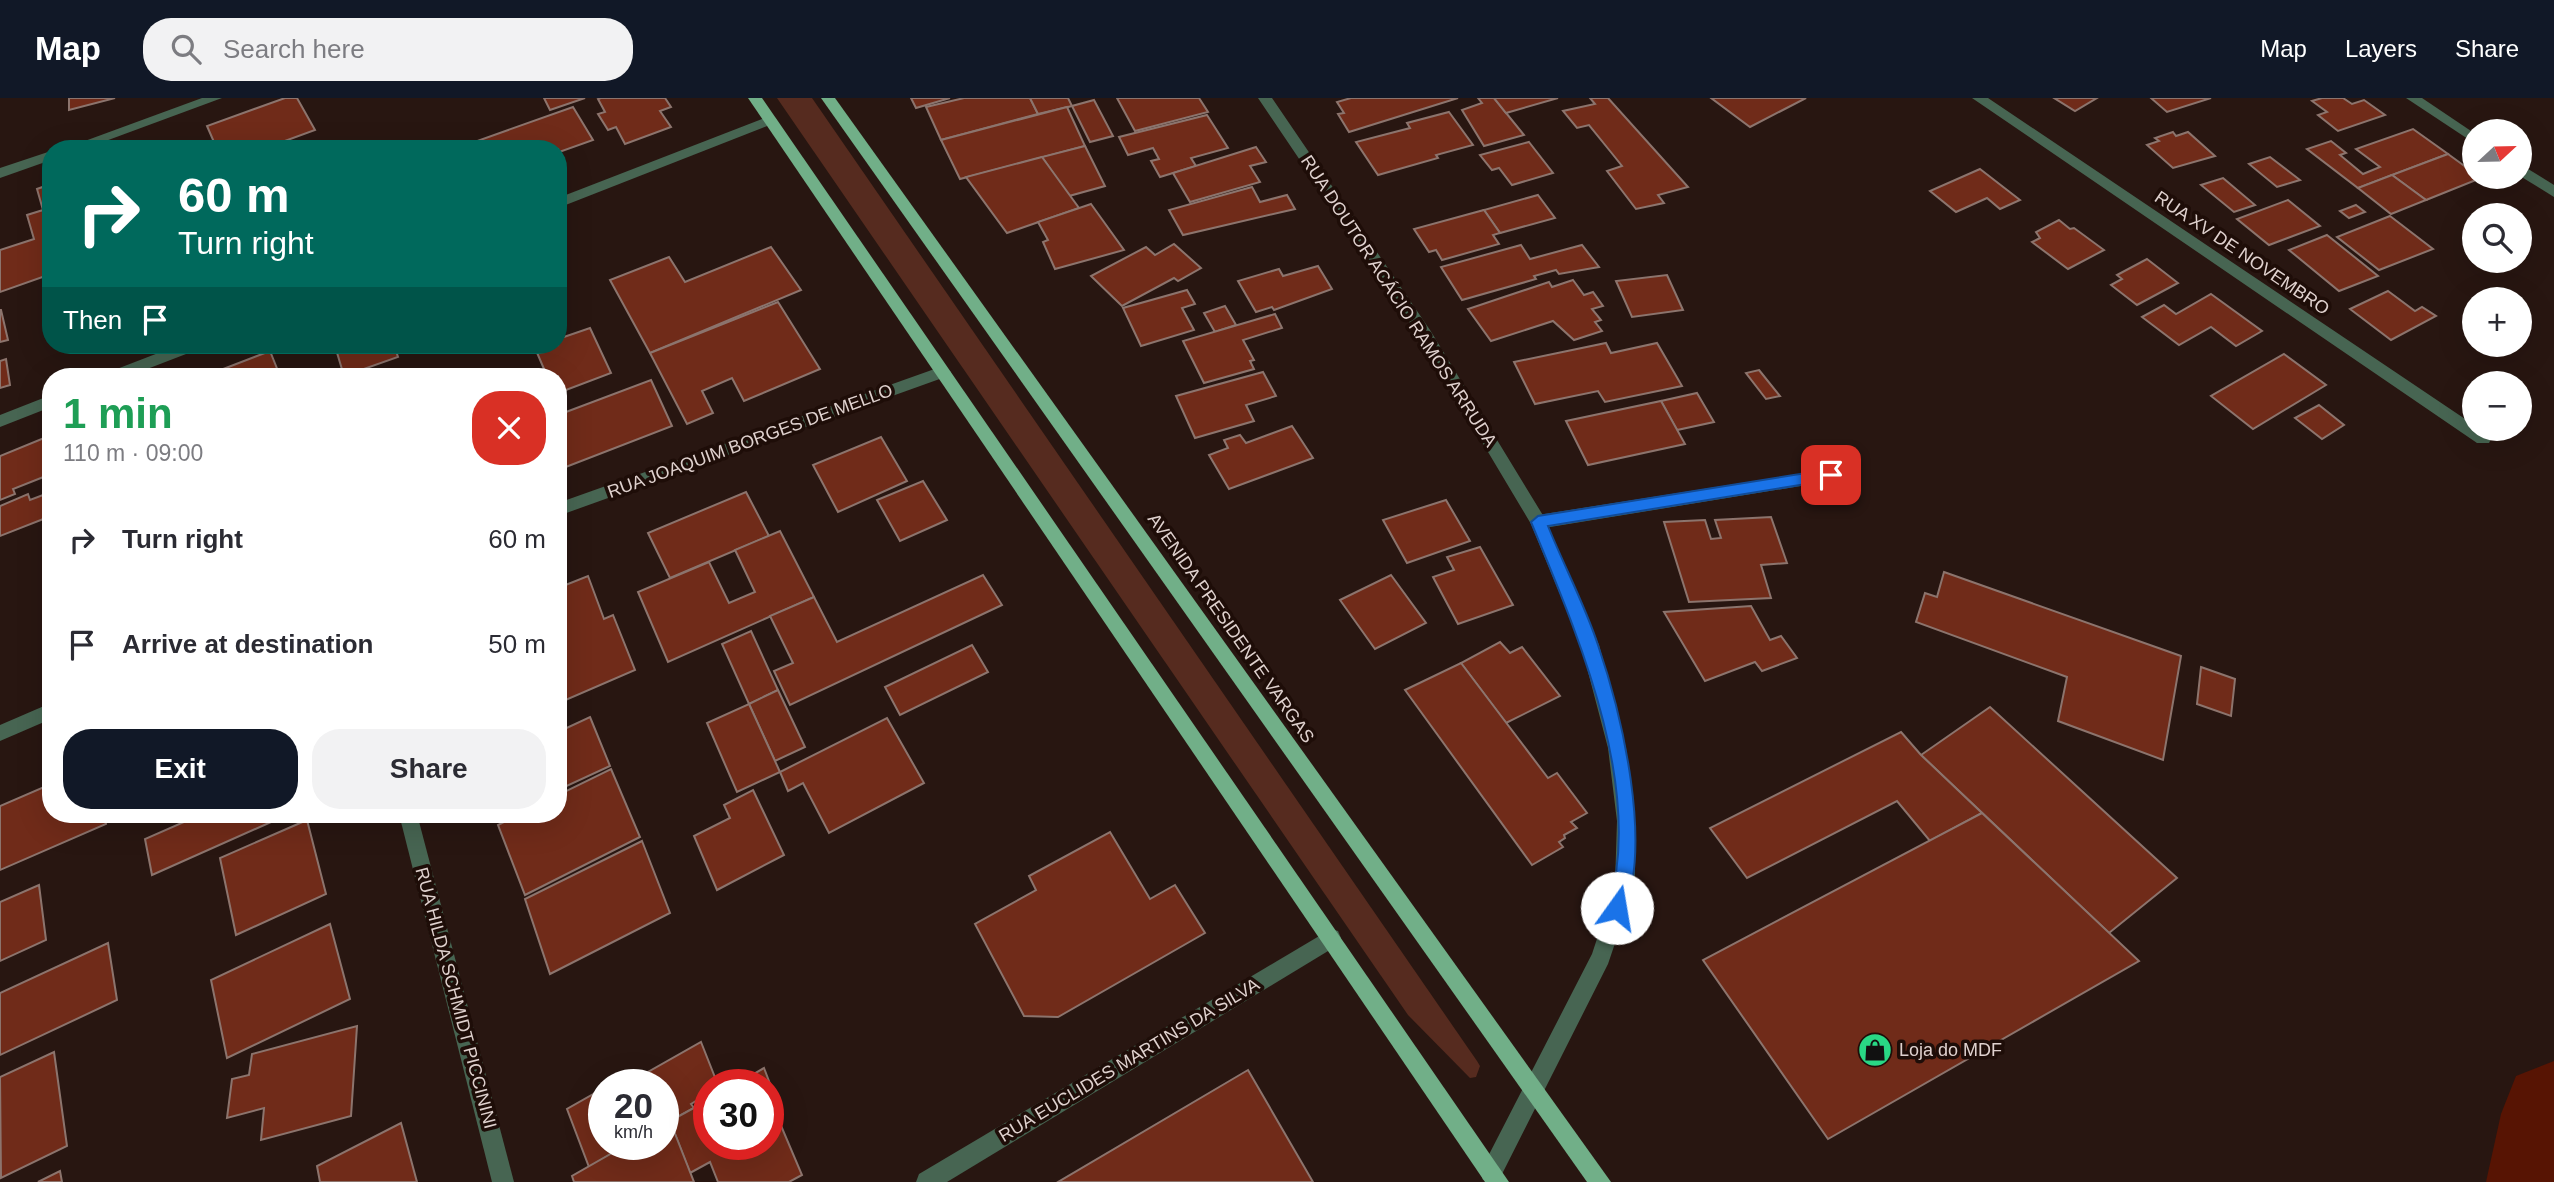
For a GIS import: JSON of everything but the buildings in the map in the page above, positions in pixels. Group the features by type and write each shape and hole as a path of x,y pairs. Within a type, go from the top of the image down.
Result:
{"main road":[{"path":"755,98 1495,1177"},
{"name":"AVENIDA PRESIDENTE VARGAS","path":"828,98 1600,1182"}],"street":[{"path":"96,140 215,98"},
{"name":"RUA DOUTOR ACÁCIO RAMOS ARRUDA","path":"1265,98 1425,334 1538,522 1590,645 1617,748 1626,821 1625,884 1601,957 1533,1088 1495,1177"},
{"name":"RUA XV DE NOVEMBRO","path":"1979,98 2462,425"},
{"path":"2413,98 2462,131"},
{"path":"567,199 770,120"},
{"path":"0,173 42,158"},
{"path":"2532,177 2554,192"},
{"path":"135,368 171,354"},
{"name":"RUA JOAQUIM BORGES DE MELLO","path":"567,507 943,372"},
{"path":"0,421 42,405"},
{"path":"1538,522 1831,475"},
{"path":"0,733 42,715"},
{"name":"RUA HILDA SCHMIDT PICCININI","path":"410,823 503,1182"},
{"name":"RUA EUCLIDES MARTINS DA SILVA","path":"927,1182 1331,938"}],"shaded area":[{"path":"777,98 812,98 1477,1061 1480,1066 1476,1077 1470,1078 1408,1015"}],"waterway":[{"path":"2541,1182 2554,1114"}],"place":[{"name":"Loja do MDF","path":"1875,1050"}],"route":[{"path":"1617,908 1625,884 1626,821 1617,748 1590,645 1538,522 1831,475"}]}
